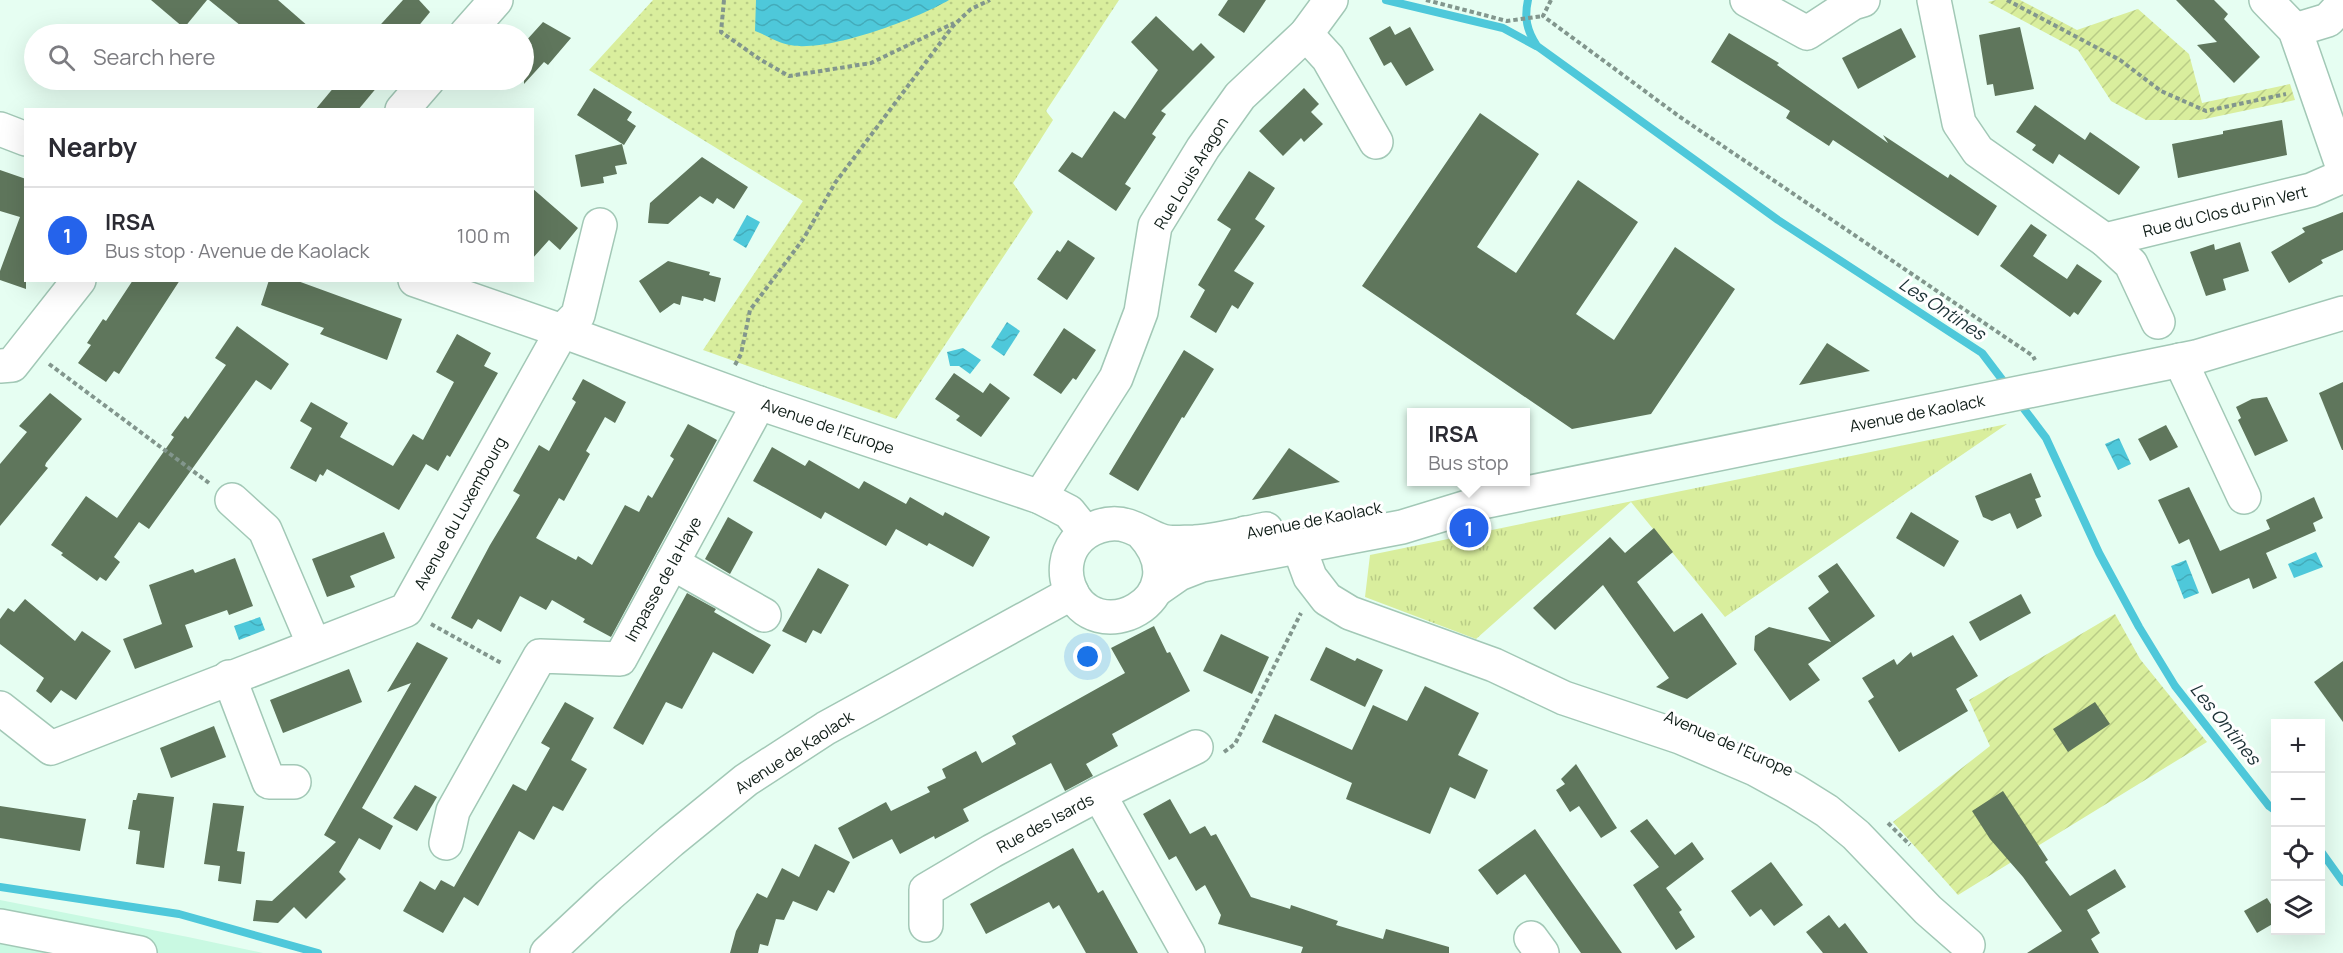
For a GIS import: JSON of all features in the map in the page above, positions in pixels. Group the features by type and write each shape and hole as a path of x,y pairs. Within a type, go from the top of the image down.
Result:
{"street":[{"path":"475,24 496,0"},
{"name":"Rue Louis Aragon","path":"1040,497 1116,378 1141,312 1155,226 1203,148 1240,96 1306,34 1331,0"},
{"path":"1747,0 1807,33 1853,3 1863,0"},
{"path":"1934,0 1959,123 1978,151 2105,240 2131,264 2158,322"},
{"path":"2266,0 2295,30 2343,168"},
{"path":"2295,30 2328,20 2343,4"},
{"path":"1306,34 1328,58 1376,142"},
{"path":"404,108 419,90"},
{"path":"0,129 24,138"},
{"name":"Rue du Clos du Pin Vert","path":"2105,240 2311,190 2343,176"},
{"path":"562,331 578,315 600,225"},
{"path":"0,366 12,365 78,282"},
{"name":"Avenue de l'Europe","path":"421,282 759,403 1040,497 1069,512 1085,532"},
{"name":"Avenue de Kaolack","path":"547,953 609,895 746,780 826,728 1072,593 1081,605 1093,613 1107,617 1122,617 1137,612 1156,590 1179,574 1202,565 1402,527 1487,501 2180,360 2343,313"},
{"name":"Avenue du Luxembourg","path":"406,610 562,331"},
{"path":"2180,360 2244,496"},
{"name":"Impasse de la Haye","path":"446,843 453,811 540,656 620,659 759,403"},
{"path":"232,500 265,530 314,645"},
{"name":"Avenue de Kaolack","path":"1085,532 1114,523 1129,526 1165,542 1196,542 1398,505 1487,501"},
{"path":"1072,593 1067,574 1069,554 1075,542 1085,532"},
{"path":"1142,533 1153,545 1159,559 1160,574 1156,590"},
{"path":"1245,533 1299,547"},
{"name":"Avenue de l'Europe","path":"1299,547 1310,577 1327,598 1350,613 1494,665 1568,683 1686,721 1765,755 1802,775 1843,804 1892,846 1938,898 1971,949"},
{"path":"672,563 764,615"},
{"path":"0,708 51,748 406,610"},
{"path":"229,677 269,782 294,782"},
{"path":"1100,794 1196,747"},
{"name":"Rue des Isards","path":"926,925 926,890 992,851 1100,794 1188,953"},
{"path":"0,926 124,951"}],"path":[{"path":"724,0 721,32 789,76 871,63 958,21"},
{"path":"724,390 741,354 750,310 804,238 835,183 958,21 971,9 990,0"},
{"path":"1426,0 1507,21 1543,16 1680,117 2033,356 2051,387"},
{"path":"1543,16 1551,0"},
{"path":"2007,0 2120,60 2162,91 2206,111 2315,88"},
{"path":"27,347 232,500"},
{"path":"406,610 528,678"},
{"path":"1196,747 1220,756 1235,744 1302,611"}],"shaded area":[{"path":"0,900 188,937 263,953 0,953"}],"green space":[{"path":"653,0 1119,0 1046,111 1053,120 1013,183 1033,212 896,419 703,350 803,201 589,70"},
{"path":"2020,0 2077,30 2138,9 2189,54 2202,103 2290,84 2295,100 2200,120 2146,120 2111,101 2078,50 1988,2"},
{"path":"2007,424 1725,617 1631,502 1476,639 1365,597 1370,555"},
{"path":"2115,614 2140,659 2207,742 1958,895 1893,822 1990,746 1969,700"}],"water":[{"path":"756,0 949,0 916,16 871,33 826,44 806,46 786,44 755,31"},
{"path":"747,215 760,222 746,248 733,240"},
{"path":"1007,322 1020,331 1004,356 991,347"},
{"path":"963,348 981,360 970,374 959,366 950,366 947,352"},
{"path":"2119,438 2131,464 2118,470 2105,444"},
{"path":"2316,552 2323,567 2294,578 2288,564"},
{"path":"2186,560 2199,593 2184,599 2171,566"},
{"path":"260,617 265,630 239,640 234,626"}],"building":[{"path":"151,0 207,0 187,24 179,24"},
{"path":"209,0 278,0 306,24 239,24"},
{"path":"403,0 419,0 430,12 420,24 381,24"},
{"path":"1228,0 1266,0 1244,33 1218,15"},
{"path":"2176,0 2214,0 2228,14 2224,19 2260,57 2234,83 2197,45 2217,42"},
{"path":"1156,16 1193,51 1201,43 1215,57 1161,111 1166,114 1152,134 1156,137 1125,184 1131,188 1116,211 1058,171 1072,152 1082,158 1114,111 1125,119 1158,70 1131,42"},
{"path":"543,22 571,38 548,65 544,62 534,73 534,32"},
{"path":"1390,26 1395,35 1410,27 1434,70 1406,86 1391,62 1384,66 1369,38"},
{"path":"2020,27 2034,89 1995,96 1993,84 1987,85 1979,35"},
{"path":"1901,28 1916,57 1858,89 1842,58"},
{"path":"1729,33 1779,63 1777,65 1888,143 1883,135 1948,178 1950,174 1997,206 1978,236 1833,140 1829,146 1786,118 1790,111 1711,62"},
{"path":"594,88 632,112 627,120 636,126 624,145 577,115"},
{"path":"1304,88 1319,104 1311,112 1323,124 1304,142 1301,138 1283,156 1259,131"},
{"path":"332,90 375,90 360,108 317,108"},
{"path":"2035,105 2085,140 2090,132 2140,167 2119,195 2059,154 2053,164 2032,150 2036,145 2016,132"},
{"path":"1480,113 1539,154 1477,247 1516,273 1578,180 1638,222 1576,314 1614,340 1675,247 1735,289 1651,414 1572,429 1362,286"},
{"path":"2282,120 2287,155 2178,178 2172,144 2223,134 2223,131"},
{"path":"622,144 627,164 615,166 617,174 603,177 604,183 581,187 575,155"},
{"path":"702,157 748,187 734,209 717,198 713,204 700,196 668,224 648,223 650,203"},
{"path":"0,170 24,178 24,282 26,282 26,289 0,280 0,271 20,217 0,211"},
{"path":"1249,171 1275,188 1255,219 1265,226 1234,271 1254,283 1238,309 1232,305 1216,333 1190,317 1205,290 1198,285 1231,229 1217,220"},
{"path":"534,190 578,228 560,250 549,240 534,257"},
{"path":"2343,212 2343,250 2321,260 2323,263 2289,283 2271,252 2305,232 2302,228"},
{"path":"2031,224 2047,235 2033,256 2067,279 2077,264 2102,281 2078,315 2074,312 2070,317 2000,266"},
{"path":"1068,240 1095,258 1067,300 1037,279 1057,250 1060,252"},
{"path":"2240,242 2249,271 2223,279 2226,290 2206,296 2190,252 2214,244 2215,250"},
{"path":"668,261 710,272 709,275 721,278 715,302 704,298 703,301 682,296 680,305 674,303 660,313 639,281"},
{"path":"132,282 179,282 119,374 114,371 106,382 78,363 91,345 87,343 103,319 106,321"},
{"path":"268,282 300,282 402,319 387,360 320,334 324,328 261,305"},
{"path":"237,326 289,364 271,390 256,380 149,529 139,522 114,557 120,562 106,581 100,577 97,581 51,545 86,496 117,518 174,437 171,435 185,416 188,419 226,365 215,358"},
{"path":"1064,328 1096,350 1076,380 1073,378 1061,394 1033,375"},
{"path":"457,334 491,353 484,366 498,373 450,457 447,455 438,471 426,464 399,510 327,469 323,476 320,474 316,482 290,468 312,428 300,421 311,402 348,423 340,437 393,466 413,434 423,440 454,382 436,372"},
{"path":"1827,343 1870,371 1799,385"},
{"path":"1184,350 1214,369 1138,491 1109,474"},
{"path":"954,373 983,393 990,383 1010,398 981,437 956,420 960,416 935,399"},
{"path":"583,379 626,402 615,423 605,417 586,451 590,454 564,501 559,498 536,538 576,560 578,556 592,565 625,505 639,512 648,495 652,498 674,459 670,456 688,424 717,440 611,637 583,622 585,619 552,600 546,610 520,596 501,632 478,619 472,629 451,618 520,495 513,491 539,445 549,451 576,402 572,399"},
{"path":"2343,382 2343,450 2342,450 2319,393"},
{"path":"50,393 82,419 46,463 45,466 48,468 0,526 0,464 27,432 19,426"},
{"path":"2267,397 2288,441 2255,456 2238,420 2241,418 2236,407 2252,399"},
{"path":"2166,425 2178,447 2150,461 2138,439"},
{"path":"772,447 805,466 809,460 859,489 864,481 906,504 910,497 943,516 945,512 990,537 973,567 929,543 927,546 896,529 886,546 825,512 821,519 753,481"},
{"path":"1289,448 1340,482 1252,500"},
{"path":"2031,473 2041,497 2035,499 2042,516 2017,529 2010,513 1992,521 1983,517 1975,496"},
{"path":"2189,487 2220,551 2270,529 2266,520 2314,497 2323,518 2313,523 2316,531 2266,553 2277,578 2253,589 2249,578 2212,594 2189,539 2179,544 2158,500"},
{"path":"1911,512 1959,541 1944,567 1896,538"},
{"path":"728,517 753,532 730,574 705,559"},
{"path":"1654,528 1673,552 1637,582 1674,632 1702,613 1737,664 1687,699 1656,687 1669,678 1603,585 1555,630 1533,608 1610,537 1625,553"},
{"path":"384,532 395,558 350,576 355,587 327,597 312,559"},
{"path":"235,558 253,606 229,615 227,610 185,625 193,647 135,669 123,639 162,624 149,585 193,569 195,573"},
{"path":"1837,563 1875,616 1808,664 1820,680 1790,701 1754,650 1755,636 1769,627 1831,642 1808,608 1829,592 1818,576"},
{"path":"818,568 849,585 821,634 813,630 806,643 782,631"},
{"path":"687,593 716,609 714,612 771,645 753,674 713,652 682,709 666,702 643,745 613,728"},
{"path":"2021,594 2031,613 1980,641 1969,622"},
{"path":"25,599 75,641 82,631 111,651 76,700 61,690 51,703 36,691 44,678 0,644 0,619 8,608 14,612"},
{"path":"1154,626 1190,691 1112,734 1118,746 1086,764 1093,776 1065,791 1051,763 963,809 969,821 935,839 934,836 900,854 892,839 853,859 838,828 886,802 891,811 930,792 927,787 946,778 942,769 976,751 982,763 1016,744 1012,736 1125,673 1111,648"},
{"path":"1221,634 1269,657 1252,694 1203,671"},
{"path":"1953,635 1978,676 1956,689 1968,711 1899,752 1868,701 1874,697 1862,678 1894,659 1897,665 1911,652 1913,657"},
{"path":"417,642 448,658 362,808 393,826 380,850 359,838 339,872 346,879 306,919 294,907 278,923 253,921 256,900 272,901 336,842 324,835 411,683 387,692"},
{"path":"1326,647 1355,661 1357,658 1383,670 1365,707 1310,680"},
{"path":"2343,661 2343,722 2314,682"},
{"path":"349,669 362,702 283,733 270,700"},
{"path":"1425,686 1479,713 1458,755 1488,770 1475,799 1450,787 1430,834 1346,799 1352,783 1262,742 1275,714 1352,750 1373,705 1407,721"},
{"path":"565,702 594,718 571,760 587,769 563,811 553,806 534,840 519,831 478,906 464,897 443,933 403,911 420,881 435,890 441,880 454,887 513,784 526,791 550,748 541,743"},
{"path":"2095,702 2110,724 2068,752 2053,729"},
{"path":"214,726 226,757 171,778 160,748"},
{"path":"1576,764 1617,828 1601,838 1579,806 1570,812 1556,790 1565,784 1561,779"},
{"path":"415,785 437,797 417,831 393,818"},
{"path":"2003,791 2048,860 2045,862 2070,896 2115,869 2126,887 2087,910 2100,933 2091,939 2099,953 2027,953 2062,931 2023,877 1990,839 1972,811"},
{"path":"138,793 174,797 164,868 136,864 140,831 128,829 133,800 136,800"},
{"path":"1170,799 1190,834 1205,826 1211,836 1216,834 1251,897 1290,909 1291,905 1338,921 1336,925 1383,939 1386,929 1449,947 1449,953 1301,953 1303,947 1218,924 1221,915 1205,885 1196,891 1176,856 1169,860 1143,814"},
{"path":"213,803 244,806 237,851 245,852 241,884 218,881 220,866 204,864"},
{"path":"0,806 86,819 80,851 0,838"},
{"path":"1647,819 1675,855 1692,842 1704,859 1666,888 1682,910 1679,912 1695,937 1676,950 1633,885 1659,867 1630,831"},
{"path":"1535,829 1622,953 1581,953 1525,874 1497,895 1478,870"},
{"path":"815,844 850,862 834,893 828,890 817,911 793,901 784,920 776,919 768,946 760,944 758,953 730,953 736,931 757,893 767,898 782,868 799,877"},
{"path":"1073,848 1098,893 1103,890 1138,953 1086,953 1059,905 1053,909 1049,902 986,934 970,904"},
{"path":"1771,862 1803,905 1774,926 1761,909 1750,917 1731,891"},
{"path":"2267,898 2271,904 2271,925 2257,933 2244,911"},
{"path":"1829,915 1839,928 1845,923 1868,953 1823,953 1806,932"}],"waterway":[{"path":"1386,0 1503,28 1536,46"},
{"name":"Les Ontines","path":"1528,0 1527,24 1537,46 1778,220 1982,353 2007,386"},
{"name":"Les Ontines","path":"2018,401 2046,438 2099,553 2139,627 2175,686 2271,807"},
{"name":"Les Ontines","path":"2325,857 2343,882"},
{"path":"0,887 179,914 318,953"}],"place":[{"name":"IRSA","path":"1469,528"}]}
